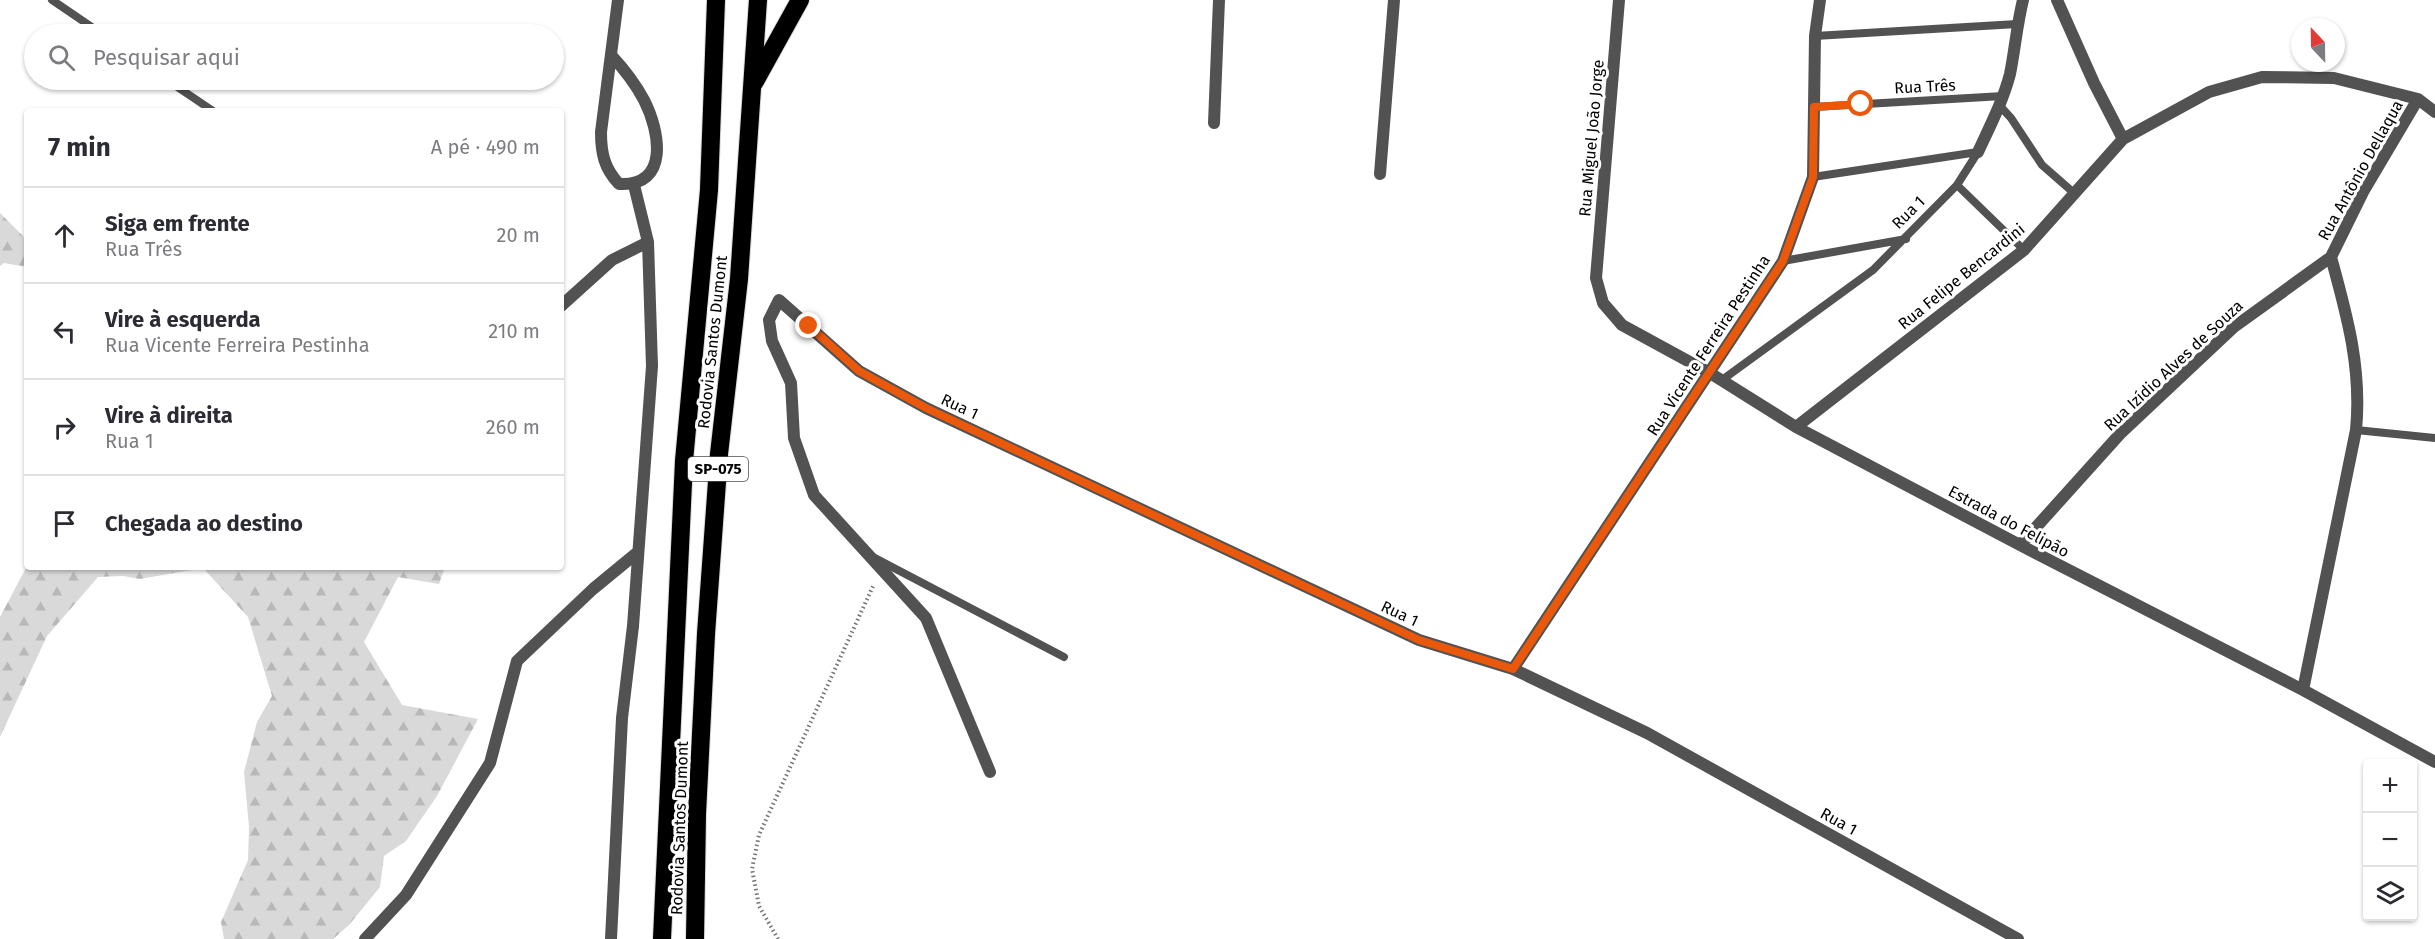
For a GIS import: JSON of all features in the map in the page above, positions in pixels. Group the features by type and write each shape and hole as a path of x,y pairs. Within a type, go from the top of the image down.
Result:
{"highway":[{"name":"Rodovia Santos Dumont","path":"662,939 684,461 709,190 716,0"},
{"name":"Rodovia Santos Dumont","path":"695,939 697,814 706,634 719,454 739,279 750,90 758,0"},
{"path":"750,90 800,0"}],"street":[{"path":"611,55 629,75 644,101 656,130 655,168 645,180 634,185 620,184 610,174 601,154 601,132 618,0"},
{"path":"1214,123 1220,0"},
{"path":"1380,174 1395,0"},
{"name":"Rua Miguel João Jorge","path":"1596,278 1619,0"},
{"name":"Rua Vicente Ferreira Pestinha","path":"1513,669 1783,261 1813,177 1815,36 1820,0"},
{"name":"Rua 1","path":"1978,152 2001,101 2010,72 2023,0"},
{"path":"2057,0 2094,83 2123,139"},
{"name":"Rua Felipe Bencardini","path":"1796,427 2024,250 2123,139 2209,92 2262,77 2334,78 2418,99 2435,112"},
{"name":"Rua Antônio Dellaqua","path":"2331,257 2363,192 2418,99"},
{"path":"611,939 622,718 633,626 652,366 648,242 634,185"},
{"path":"564,303 612,260 648,242"},
{"path":"2303,690 2356,430 2358,403 2352,335 2331,257"},
{"name":"Rua Izídio Alves de Souza","path":"2019,545 2121,434 2234,327 2331,257"},
{"name":"Estrada do Felipão","path":"1596,278 1603,303 1622,325 1722,380 1796,427 2019,545 2303,690 2435,762"},
{"name":"Rua 1","path":"867,554 814,495 794,438 791,383 772,342 769,320 778,300 859,371 926,408 1419,640 1513,669 1647,733 2018,939"},
{"path":"365,939 406,895 490,763 517,661 592,589 638,552"},
{"path":"867,554 926,618 990,772"}],"lane":[{"path":"52,0 87,24"},
{"path":"1815,36 2017,24"},
{"path":"182,90 209,108"},
{"path":"2001,101 2042,165 2074,193"},
{"name":"Rua Três","path":"1814,107 2001,101"},
{"path":"1813,177 1978,152"},
{"name":"Rua 1","path":"1722,380 1873,270 1957,185 1978,152"},
{"path":"1957,185 2024,250"},
{"path":"1783,261 1906,238"},
{"path":"2356,430 2435,438"},
{"path":"867,554 1064,657"}],"path":[{"path":"778,939 759,906 752,869 759,836 881,569"}],"green space":[{"path":"0,213 24,237 24,266 4,263 0,266"},
{"path":"25,570 192,570 140,579 123,576 98,577 47,636 0,737 0,617"},
{"path":"205,570 444,570 439,584 398,577 364,642 402,705 478,719 437,796 406,841 384,856 380,887 349,925 333,939 224,939 221,922 248,860 249,827 244,772 257,722 272,696 248,617"}],"route":[{"path":"809,326 859,371 926,408 1419,640 1513,669 1783,261 1813,177 1814,107 1861,104"}]}
